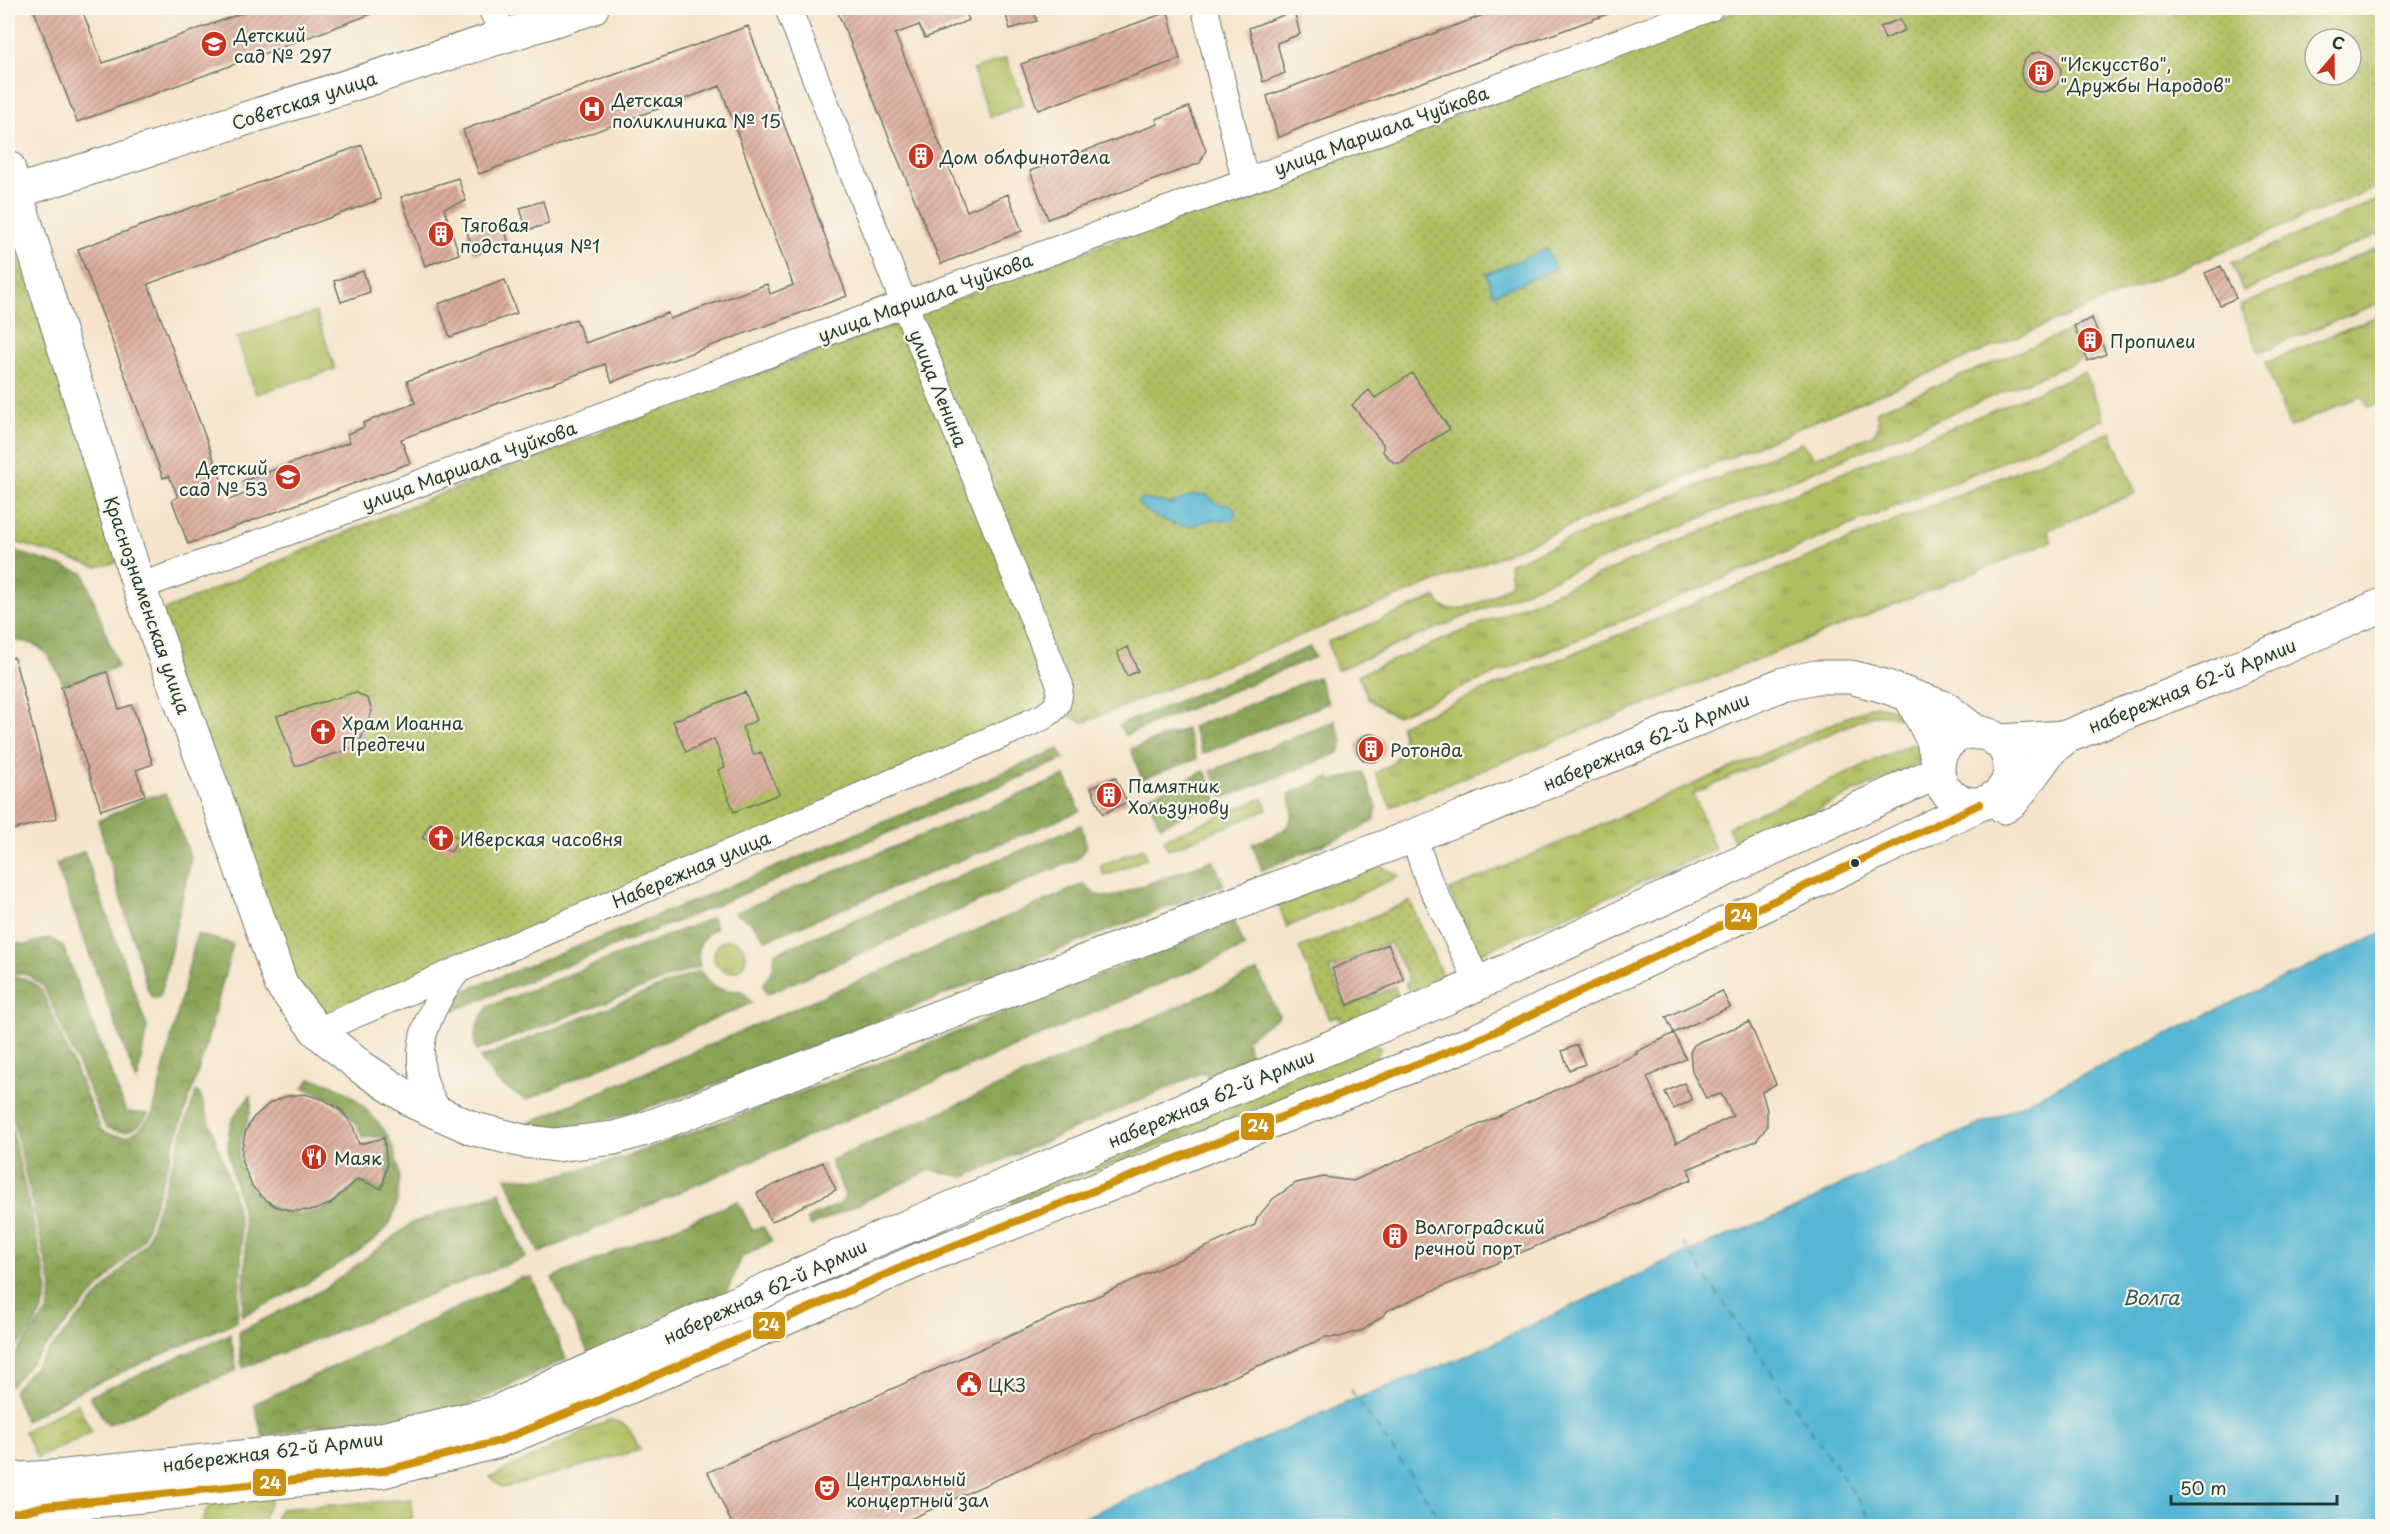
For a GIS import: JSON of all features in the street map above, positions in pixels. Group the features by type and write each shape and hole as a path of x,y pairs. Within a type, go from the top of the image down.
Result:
{"main road":[{"name":"Советская улица","path":"12,180 498,21 592,8"},
{"name":"Краснознаменская улица","path":"12,180 139,587 281,984 318,1031"},
{"name":"набережная 62-й Армии","path":"1987,737 2058,743 2382,605"},
{"name":"набережная 62-й Армии","path":"318,1031 389,1087 442,1116 474,1129 523,1141 555,1145 614,1138 653,1126 1468,815 1783,684 1816,677 1851,677 1945,708"},
{"path":"1897,691 1932,738 1941,783 1947,793 1968,804 1980,804 1998,795 2008,778 2058,743"},
{"path":"1945,708 1996,720 2047,724 2103,722"},
{"path":"1945,708 2004,748 2008,758 2008,778"},
{"path":"1938,767 1942,752 1956,737 1987,737"},
{"path":"1920,830 1972,826 2013,801 2058,743"},
{"name":"набережная 62-й Армии","path":"14,1481 358,1444 495,1413 871,1242 1479,984 1938,767"},
{"name":"набережная 62-й Армии","path":"8,1515 45,1506 383,1471 499,1441 595,1402 930,1255 1473,1042 1920,830 1980,804"}],"street":[{"name":"улица Ленина","path":"788,8 1060,685 1059,701"},
{"path":"1205,8 1245,181"},
{"name":"улица Маршала Чуйкова","path":"139,587 1710,8"},
{"name":"Набережная улица","path":"318,1031 1041,718 1054,710 1059,701"},
{"path":"1413,835 1428,879 1479,984"},
{"path":"442,1116 430,1100 422,1080 419,1060 422,1038 431,1016 442,992 457,971"}],"green space":[{"path":"1746,8 2382,8 2382,185 1803,426 1495,558 1084,722 1054,710 317,1031 149,617 392,513 674,404 887,327 938,305"},
{"path":"1006,58 1024,104 991,117 973,70"},
{"path":"2382,198 2382,233 2243,291 2232,263"},
{"path":"8,225 122,561 97,567 8,540"},
{"path":"2382,246 2382,302 2259,352 2240,306"},
{"path":"316,312 335,369 256,394 237,337"},
{"path":"2382,314 2382,401 2369,407 2361,396 2290,427 2265,363"},
{"path":"2071,330 2082,359 1337,670 1328,642 1436,597 1441,605 1448,609 1478,603 1498,593 1511,582 1509,564 1802,443 1814,458 1873,435 1879,425 1876,411"},
{"path":"2084,372 2104,419 1395,716 1369,700 1358,675"},
{"path":"2111,432 2136,493 2048,530 2052,541 1391,807 1375,773 1389,765 1399,755 1403,741 1400,725"},
{"path":"8,549 84,573 118,667 64,685 54,665 38,647 30,643 8,640"},
{"path":"1310,647 1315,657 1125,735 1119,725"},
{"path":"1318,677 1328,703 1203,754 1192,727"},
{"path":"1875,705 1909,712 1907,720 1888,715 1872,715 1693,794 1715,849 1476,955 1449,891"},
{"path":"1335,721 1342,742 1339,753 1223,798 1211,771"},
{"path":"1186,729 1197,759 1142,779 1131,749"},
{"path":"1915,744 1919,746 1924,756 1920,762 1736,847 1728,827"},
{"path":"1059,749 1064,759 705,910 452,1011 461,992 701,898"},
{"path":"1205,771 1218,801 1160,826 1147,797"},
{"path":"1363,772 1377,807 1374,820 1360,829 1262,870 1252,844 1279,833 1290,823 1292,806 1289,794 1329,777 1332,781"},
{"path":"1065,776 1080,811 766,940 751,922 734,913"},
{"path":"166,794 191,858 162,990 159,997 152,998 98,821 149,797"},
{"path":"1263,798 1267,810 1168,850 1164,839"},
{"path":"1081,825 1087,847 1079,858 767,994 763,985 773,969 775,953"},
{"path":"1143,848 1147,858 1105,876 1100,866"},
{"path":"84,851 147,1027 137,1082 56,864"},
{"path":"1213,860 1224,885 703,1089 624,1115 576,1127 516,1128 1084,884 1096,894 1112,897"},
{"path":"1379,865 1400,876 1287,927 1278,903"},
{"path":"1410,901 1442,975 1410,994 1405,984 1410,981 1390,942 1329,969 1347,1007 1395,987 1399,1001 1344,1029 1338,1016 1330,1019 1299,948"},
{"path":"712,918 716,928 706,935 700,944 698,954 700,966 477,1051 475,1034 489,1006"},
{"path":"1234,921 1245,947 539,1253 506,1177 538,1179 552,1177 622,1158 867,1068"},
{"path":"197,934 233,944 203,1056 143,1239 10,1386 8,1364 48,1311 52,1288 8,1097 8,978 25,978 41,989 101,1130 118,1136 131,1135 142,1127 153,1113"},
{"path":"49,938 63,946 126,1112 148,1114 134,1128 117,1131 105,1126 44,987 26,974 8,975 8,941 25,945"},
{"path":"730,940 741,945 746,956 741,967 730,972 719,967 714,956 719,945"},
{"path":"700,971 717,988 742,991 752,1003 526,1100 498,1083 480,1058"},
{"path":"1258,971 1279,1016 1246,1039 1252,1059 1210,1080 1204,1072 964,1177 930,1170 810,1227 807,1219 842,1203 845,1195 830,1161"},
{"path":"1369,1044 1380,1047 1377,1059 1365,1066 1012,1203 1011,1196"},
{"path":"310,1079 332,1084 349,1094 384,1130 393,1149 399,1176 395,1210 386,1228 360,1250 298,1289 242,1316 246,1246 242,1211 228,1148 232,1120 250,1096 250,1111 239,1146 241,1170 256,1195 268,1204 296,1213 311,1212 335,1203 358,1181 384,1188 388,1162 384,1136 363,1138 346,1111 340,1106 324,1096 303,1088"},
{"path":"196,1092 199,1093 220,1154 238,1215 241,1255 237,1321 79,1391 25,1421 13,1391 147,1241"},
{"path":"8,1113 48,1289 39,1318 23,1340 8,1355"},
{"path":"500,1192 526,1257 243,1368 239,1332 326,1288 412,1223"},
{"path":"738,1201 752,1230 763,1227 772,1241 742,1257 723,1301 590,1356 552,1278"},
{"path":"532,1277 566,1359 463,1408 307,1427 263,1437 254,1404 520,1278"},
{"path":"230,1334 237,1370 109,1424 90,1396"},
{"path":"77,1403 92,1432 37,1458 24,1431"},
{"path":"609,1420 625,1425 632,1433 640,1450 503,1488 490,1477"},
{"path":"273,1495 260,1526 200,1526 208,1507 219,1502"},
{"path":"412,1499 412,1526 272,1526 280,1509"}],"water":[{"path":"1547,249 1556,269 1494,294 1486,274"},
{"path":"1192,495 1207,495 1218,504 1228,504 1235,509 1235,517 1228,521 1209,520 1193,526 1183,526 1155,516 1138,504 1139,500 1143,499 1171,504"},
{"name":"Волга","path":"2382,933 2382,1526 1065,1526 1348,1402 1459,1359 1690,1251 1795,1209 1846,1182 1992,1119"}],"building":[{"path":"33,8 81,8 103,63 256,8 388,8 77,122"},
{"name":"Дом облфинотдела","path":"836,8 964,8 969,20 925,38 919,25 895,34 967,211 1008,194 1022,231 941,264"},
{"path":"1004,8 1033,8 1037,21 1010,29"},
{"path":"1502,8 1624,8 1309,124 1278,138 1267,96"},
{"path":"1294,11 1300,34 1277,43 1285,73 1263,82 1249,28"},
{"path":"1168,12 1180,59 1038,110 1021,64"},
{"path":"1900,19 1905,30 1885,39 1880,27"},
{"path":"748,26 847,296 612,382 605,364 401,439 410,463 188,544 172,500 178,497 169,476 163,478 78,249 362,145 381,199 148,284 229,500 247,493 243,481 350,442 347,434 364,427 363,423 415,403 407,381 576,319 585,343 668,313 670,319 767,284 770,294 793,285 720,86 479,174 463,130"},
{"name":"\"Искусство\", \"Дружбы Народов\"","path":"2041,52 2055,58 2061,72 2055,86 2041,92 2027,86 2021,72 2027,58"},
{"path":"1189,107 1206,150 1200,163 1048,219 1030,171 1158,124 1156,119"},
{"path":"458,178 466,201 444,208 459,254 425,266 401,197"},
{"path":"543,201 549,224 527,230 520,208"},
{"path":"502,221 509,244 474,254 467,232"},
{"name":"Пропилеи","path":"2221,266 2236,298 2220,305 2205,273"},
{"path":"363,271 370,292 341,302 334,281"},
{"path":"505,280 517,313 450,337 438,304"},
{"name":"Пропилеи","path":"2092,318 2106,354 2088,361 2074,326"},
{"path":"1412,373 1450,429 1413,452 1402,463 1394,463 1383,452 1383,444 1352,405 1369,390 1375,398"},
{"path":"1128,647 1138,671 1127,676 1117,652"},
{"path":"14,657 57,818 8,831 8,659"},
{"path":"107,672 119,709 132,705 153,764 136,770 145,795 101,810 61,687"},
{"name":"Храм Иоанна Предтечи","path":"355,692 368,699 372,711 361,739 351,749 295,766 277,716"},
{"path":"745,692 757,720 742,727 754,755 761,752 779,794 734,812 718,770 725,767 714,739 686,752 673,721"},
{"name":"Ротонда","path":"1371,734 1381,738 1385,748 1381,758 1371,762 1361,758 1357,748 1361,738"},
{"name":"Памятник Хользунову","path":"1115,777 1127,802 1103,814 1091,788"},
{"name":"Иверская часовня","path":"430,823 459,838 451,852 422,838"},
{"path":"1388,944 1404,980 1348,1005 1332,969"},
{"path":"1722,991 1730,1007 1674,1033 1666,1017"},
{"name":"Волгоградский речной порт","path":"1749,1022 1776,1084 1762,1092 1767,1110 1767,1127 1756,1141 1688,1169 1692,1179 1388,1310 1363,1330 1339,1337 1326,1337 1066,1448 895,1526 733,1526 708,1472 1255,1225 1257,1218 1273,1199 1296,1183 1324,1177 1353,1181 1637,1054 1636,1052 1674,1033 1686,1059 1647,1077 1676,1143 1733,1116 1721,1094 1706,1098 1692,1072 1690,1052 1694,1045 1701,1041"},
{"path":"1577,1045 1585,1064 1569,1070 1562,1051"},
{"path":"1684,1083 1692,1100 1674,1109 1665,1092"},
{"name":"Маяк","path":"305,1094 325,1100 342,1111 353,1126 359,1144 384,1138 387,1165 382,1189 358,1179 330,1204 314,1210 292,1211 275,1206 252,1186 242,1162 242,1147 246,1130 253,1118 270,1103 287,1096"},
{"path":"823,1162 836,1190 771,1222 757,1193"}],"ferry route":[{"path":"1683,1243 1876,1526"},
{"path":"1351,1390 1446,1526"}],"transit line":[{"name":"24","path":"8,1515 45,1506 383,1471 499,1441 595,1402 930,1255 1473,1042 1980,804"}],"place":[{"name":"Детский сад № 297","path":"214,44"},
{"name":"\"Искусство\", \"Дружбы Народов\"","path":"2041,73"},
{"name":"Детская поликлиника № 15","path":"592,109"},
{"name":"Дом облфинотдела","path":"921,156"},
{"name":"Тяговая подстанция №1","path":"441,234"},
{"name":"Пропилеи","path":"2090,340"},
{"name":"Детский сад № 53","path":"288,477"},
{"name":"Храм Иоанна Предтечи","path":"323,732"},
{"name":"Ротонда","path":"1371,749"},
{"name":"Памятник Хользунову","path":"1109,795"},
{"name":"Иверская часовня","path":"441,838"},
{"name":"Маяк","path":"314,1157"},
{"name":"Волгоградский речной порт","path":"1395,1236"},
{"name":"ЦКЗ","path":"969,1384"},
{"name":"Центральный концертный зал","path":"827,1488"}]}
